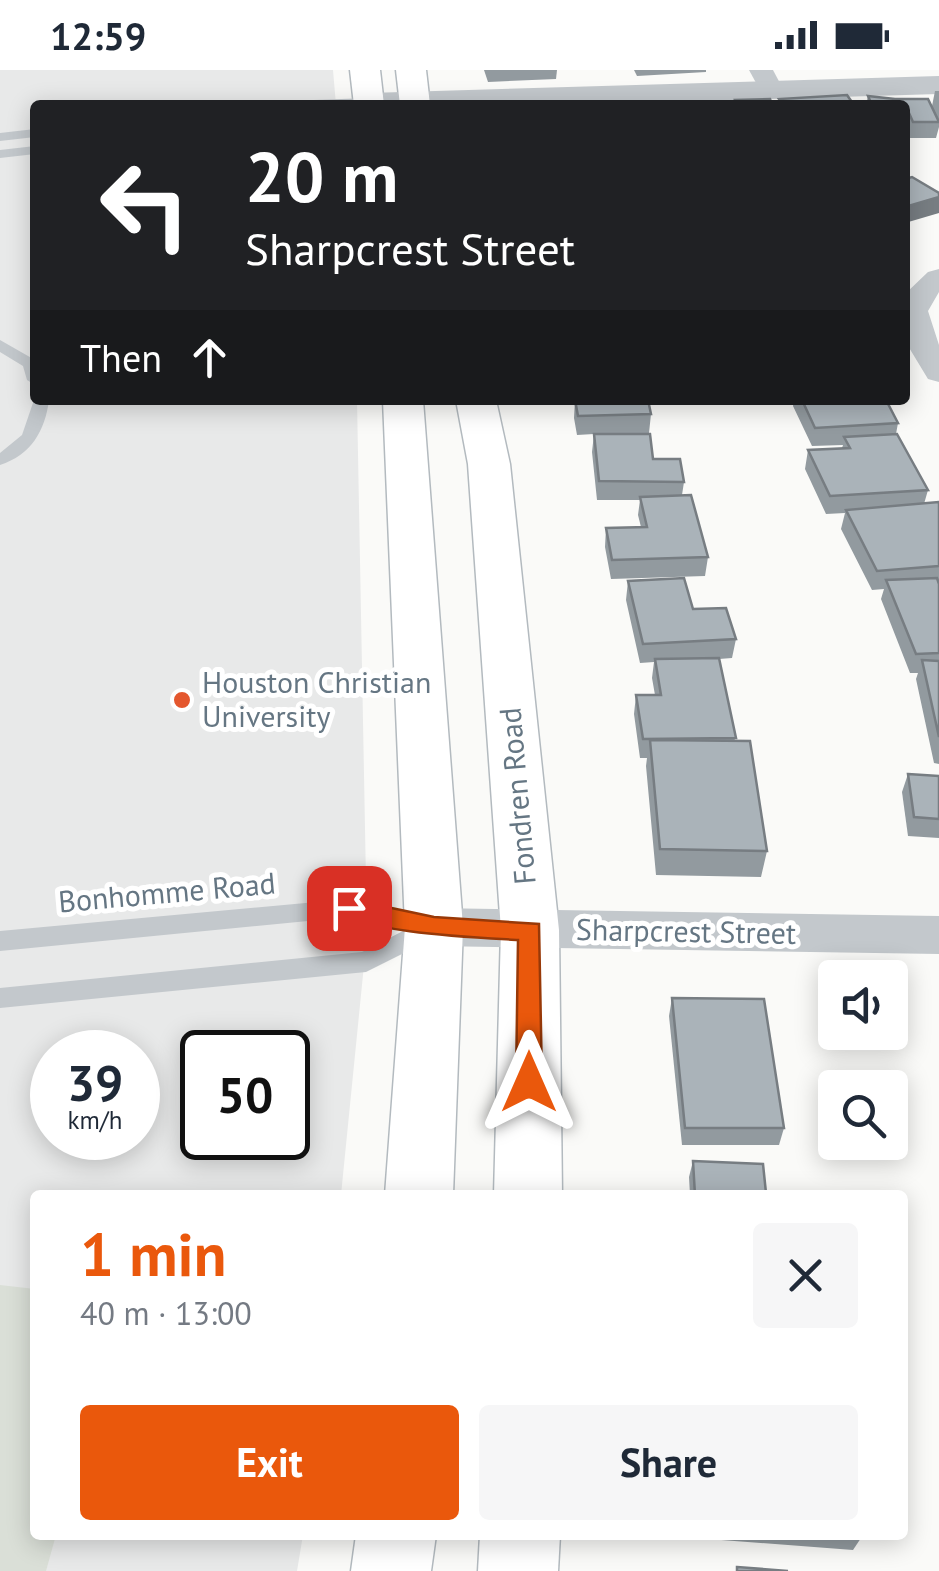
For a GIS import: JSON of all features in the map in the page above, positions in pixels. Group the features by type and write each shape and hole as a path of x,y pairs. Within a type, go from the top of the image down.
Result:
{"main road":[{"path":"364,70 366,100"},
{"path":"411,70 415,100"},
{"path":"402,405 434,927 419,1190"},
{"name":"Fondren Road","path":"477,405 489,464 530,930 528,1190"},
{"path":"391,1571 395,1540"},
{"path":"518,1571 520,1540"}],"street":[{"path":"457,100 766,78 939,85"},
{"path":"930,283 913,305 913,327 939,372"},
{"name":"Sharpcrest Street","path":"434,927 939,934"}],"lane":[{"path":"0,137 30,134"},
{"path":"0,154 30,151"},
{"path":"0,345 30,364"},
{"path":"0,460 19,450 34,435 40,405"},
{"name":"Bonhomme Road","path":"0,941 349,908 434,927"},
{"path":"0,998 366,962 434,927"}],"shaded area":[{"name":"Houston Christian University","path":"0,70 333,70 336,100 30,100 30,405 357,405 367,935 342,1190 30,1190 30,1540 302,1540 297,1571 0,1571"},
{"path":"0,1285 30,1288 30,1540 55,1540 46,1571 0,1571"}],"building":[{"path":"847,95 850,100 780,100"},
{"path":"868,96 928,99 939,122 913,122 910,100 870,100"},
{"path":"910,178 939,193 939,197 910,206"},
{"path":"576,405 649,405 651,414 578,416"},
{"path":"804,405 889,405 898,423 815,428"},
{"path":"594,434 650,434 653,459 680,459 684,482 599,481"},
{"path":"897,434 928,490 830,496 808,450 850,448 844,437"},
{"path":"691,495 708,557 612,560 606,528 647,527 640,497"},
{"path":"939,502 939,566 877,571 846,510"},
{"path":"684,578 693,609 726,608 736,639 643,644 628,581"},
{"path":"937,578 939,653 916,654 886,580"},
{"path":"719,658 736,738 643,739 636,695 661,695 655,659"},
{"path":"922,660 939,661 939,737"},
{"path":"650,740 750,741 767,851 660,849"},
{"path":"908,774 939,776 939,819 914,817"},
{"path":"672,998 764,999 784,1128 685,1128"},
{"path":"693,1161 763,1164 766,1190 695,1190"},
{"path":"737,1567 788,1571 737,1571"}],"place":[{"name":"Houston Christian University","path":"182,700"}],"route":[{"path":"349,908 434,927 530,930 529,1082"}]}
